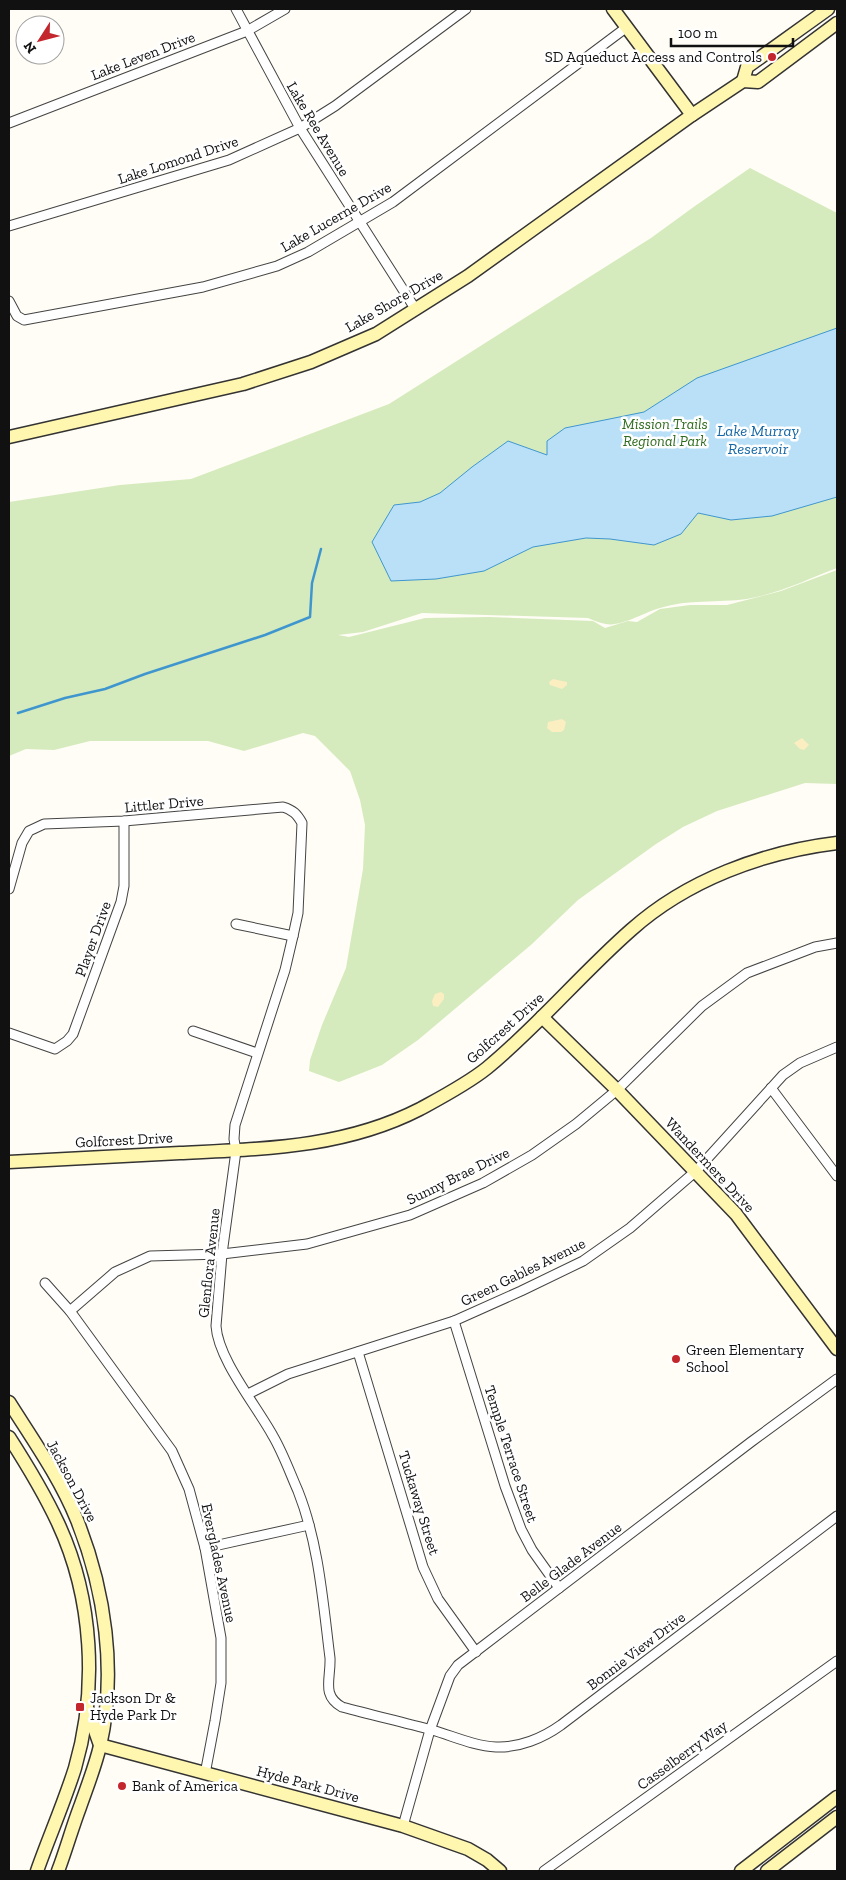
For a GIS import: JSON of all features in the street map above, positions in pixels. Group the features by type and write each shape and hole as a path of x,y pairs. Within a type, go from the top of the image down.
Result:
{"main road":[{"path":"614,9 692,114"},
{"path":"828,9 747,67 743,81 758,82 837,24"},
{"name":"Lake Shore Drive","path":"9,437 243,384 311,362 376,334 468,276 692,114 743,81"},
{"name":"Golfcrest Drive","path":"9,1162 276,1149 335,1139 380,1125 418,1110 472,1079 487,1068 632,929 670,902 703,882 764,858 819,845 837,843"},
{"name":"Wandermere Drive","path":"542,1017 617,1090 736,1214 837,1349"},
{"name":"Jackson Drive","path":"9,1402 64,1494 76,1519 91,1559 100,1594 106,1635 107,1676 100,1745 58,1871"},
{"name":"Jackson Drive","path":"9,1437 59,1524 77,1575 88,1642 89,1676 87,1708 81,1743 69,1784 37,1871"},
{"path":"87,1708 100,1745"},
{"path":"81,1743 94,1765"},
{"name":"Hyde Park Drive","path":"100,1745 403,1826 468,1850 487,1860 500,1871"},
{"path":"741,1871 837,1797"},
{"path":"767,1871 837,1817"}],"street":[{"name":"Lake Ree Avenue","path":"236,9 300,128 416,310"},
{"name":"Lake Leven Drive","path":"9,123 247,31 285,9"},
{"name":"Lake Lomond Drive","path":"9,226 229,160 300,128 335,106 466,9"},
{"name":"Lake Lucerne Drive","path":"9,301 13,311 24,320 203,287 276,266 308,252 393,202 627,27"},
{"name":"Littler Drive","path":"9,888 22,842 29,831 44,824 124,821 283,807 292,810 297,815 302,823 302,831"},
{"name":"Player Drive","path":"9,1032 55,1049 67,1041 73,1034 121,902 124,886 124,821"},
{"name":"Glenflora Avenue","path":"302,831 298,912 294,936 285,970 235,1125 234,1139 236,1150 222,1254 216,1336 223,1354 274,1437 298,1492 309,1525 316,1556 330,1658 331,1670 328,1688 330,1697 335,1704 342,1707 430,1730"},
{"path":"236,924 294,936"},
{"name":"Sunny Brae Drive","path":"70,1311 115,1272 150,1256 222,1254 307,1244 410,1216 483,1183 532,1155 576,1124 617,1090 702,1006 747,973 815,947 837,943"},
{"path":"193,1031 257,1053"},
{"name":"Green Gables Avenue","path":"248,1394 288,1374 454,1322 583,1260 630,1228 696,1171 784,1075 800,1063 837,1047"},
{"path":"771,1088 837,1176"},
{"name":"Everglades Avenue","path":"45,1283 70,1311 172,1451 189,1489 205,1548 221,1638 221,1683 216,1721 205,1774"},
{"name":"Temple Terrace Street","path":"454,1322 505,1486 521,1529 532,1550 559,1588"},
{"name":"Tuckaway Street","path":"358,1352 423,1567 438,1599 476,1652"},
{"name":"Belle Glade Avenue","path":"403,1826 430,1730 450,1676 458,1666 837,1378"},
{"name":"Bonnie View Drive","path":"430,1730 496,1747 523,1743 552,1731 837,1516"},
{"path":"205,1548 309,1525"},
{"name":"Casselberry Way","path":"544,1871 837,1661"}],"green space":[{"name":"Mission Trails Regional Park","path":"750,168 837,213 837,568 764,595 781,591 837,570 837,784 805,783 717,811 683,827 578,900 532,944 418,1040 382,1065 339,1082 309,1071 310,1060 322,1025 346,968 363,869 365,825 360,800 350,771 315,736 303,733 244,751 208,741 90,741 54,750 26,749 9,756 9,502 120,485 191,479 389,404 651,238","holes":["756,598 727,605 690,605 660,609 637,622 628,621 605,628 593,621 489,617 425,618 349,637 338,635 363,632 422,613 588,618 601,623 612,624 671,605"]}],"sand":[{"path":"553,679 567,682 567,685 562,689 550,685 549,682"},
{"path":"562,719 566,722 564,730 561,732 552,732 547,728 548,722"},
{"path":"802,738 809,745 804,750 794,743"},
{"path":"441,992 444,994 444,999 438,1007 433,1006 432,1001 435,994"}],"water":[{"name":"Lake Murray Reservoir","path":"837,328 837,497 772,516 731,520 698,513 681,534 654,545 586,538 533,547 484,571 436,579 391,581 372,542 394,505 420,502 440,493 508,441 547,455 547,441 565,428 644,412 697,378"}],"waterway":[{"path":"18,713 65,698 105,689 265,635 310,617 312,583 321,549"}],"place":[{"name":"SD Aqueduct Access and Controls","path":"772,57"},
{"name":"Green Elementary School","path":"676,1359"},
{"name":"Jackson Dr & Hyde Park Dr","path":"80,1707"},
{"name":"Bank of America","path":"122,1786"}]}
